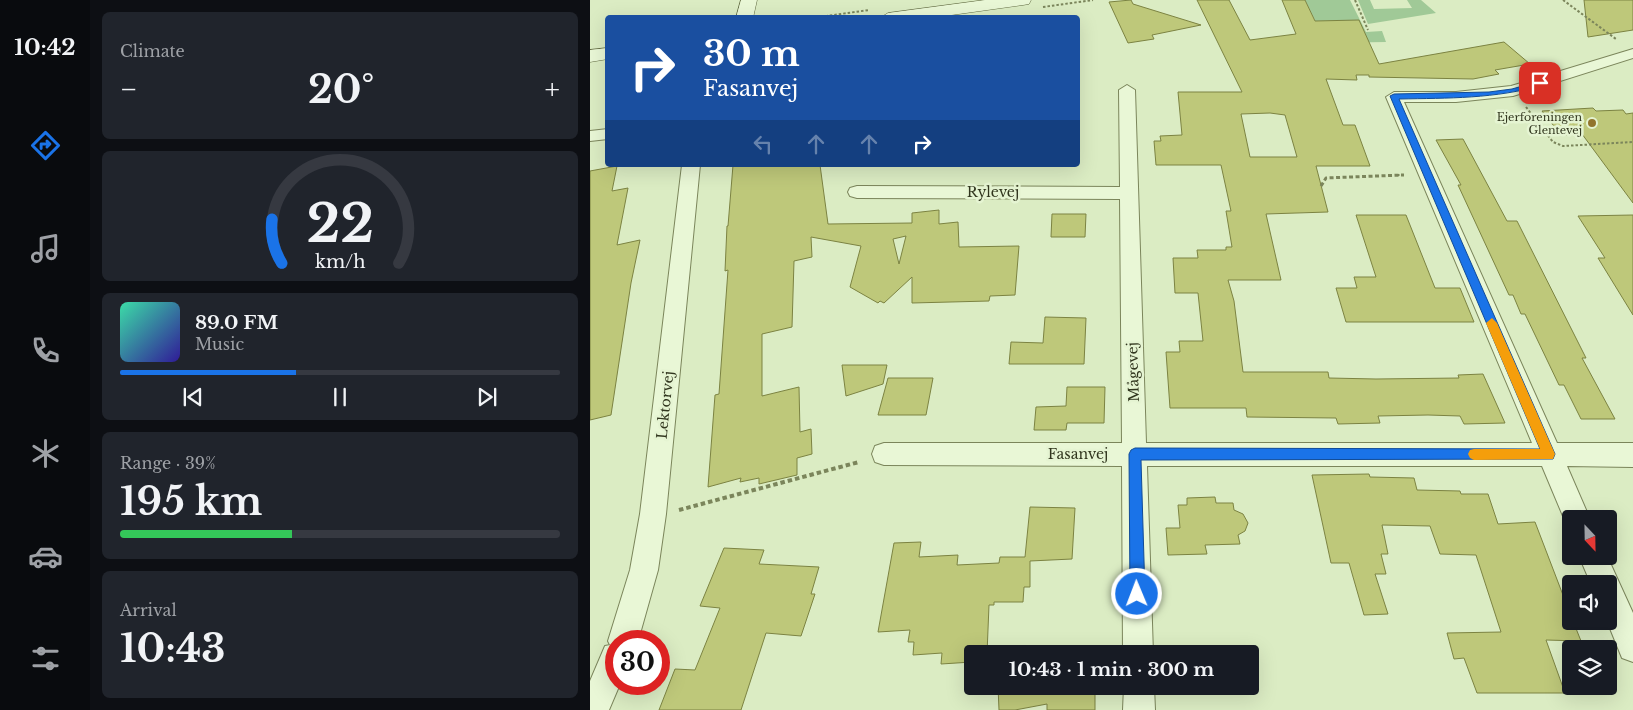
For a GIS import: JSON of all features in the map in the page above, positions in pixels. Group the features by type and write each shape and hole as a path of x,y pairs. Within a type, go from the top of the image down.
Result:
{"main road":[{"path":"745,15 749,0"},
{"path":"909,15 1023,0"},
{"path":"590,56 605,54"}],"street":[{"path":"1573,510 1394,96 1456,97 1513,91 1633,53"},
{"name":"Mågevej","path":"1127,90 1138,645"},
{"path":"590,136 605,134"},
{"name":"Lektorvej","path":"626,630 644,570 653,514 692,167"},
{"name":"Rylevej","path":"857,192 1128,193"},
{"name":"Fasanvej","path":"884,454 1633,454"},
{"path":"1617,610 1633,647"},
{"path":"593,710 605,682"},
{"path":"1139,695 1139,710"}],"path":[{"path":"1355,0 1368,30"},
{"path":"1563,0 1617,40"},
{"path":"1513,91 1553,142 1563,146 1633,142"},
{"path":"1321,186 1326,178 1428,174"},
{"path":"653,514 677,511 842,468 884,454"}],"green space":[{"path":"1305,0 1350,0 1366,32 1382,31 1386,42 1326,43"},
{"path":"1358,0 1370,0 1374,9 1412,8 1407,0 1421,0 1436,13 1368,24"}],"building":[{"path":"1131,0 1133,4 1201,25 1152,35 1154,39 1128,43 1109,2"},
{"path":"1197,0 1229,0 1250,40 1296,34 1282,0 1305,0 1315,21 1359,20 1379,64 1504,42 1530,64 1495,70 1499,74 1473,79 1369,77 1369,75 1356,75 1357,80 1326,79 1343,125 1355,125 1370,166 1316,166 1328,212 1266,214 1281,280 1228,280 1234,301 1243,372 1328,372 1329,378 1376,379 1459,378 1458,375 1483,374 1505,423 1464,424 1460,416 1428,415 1378,416 1380,423 1338,424 1336,418 1247,417 1246,408 1170,408 1166,352 1180,352 1179,341 1203,341 1198,293 1175,293 1173,258 1198,258 1197,250 1226,250 1226,247 1232,247 1226,211 1231,211 1221,165 1156,165 1154,141 1161,141 1160,136 1182,135 1178,92 1242,92","holes":["1270,113 1285,115 1297,157 1250,157 1241,114"]},
{"path":"1584,0 1633,0 1633,30 1588,37"},
{"path":"1593,108 1596,111 1623,110 1626,114 1633,113 1633,203 1582,134 1561,135 1542,111"},
{"path":"1463,139 1507,221 1517,221 1586,358 1582,358 1615,419 1581,419 1564,385 1559,385 1525,314 1521,314 1513,295 1509,295 1458,185 1461,185 1436,140"},
{"path":"617,167 612,191 628,188 617,245 640,240 631,283 611,415 590,420 590,171"},
{"path":"733,167 820,167 828,224 912,223 912,213 939,210 939,224 958,222 959,247 1019,246 1015,295 990,296 989,301 912,303 912,277 884,303 880,301 878,303 850,287 861,246 811,237 812,257 794,261 792,327 762,334 762,396 799,387 800,432 811,429 812,454 797,458 797,475 759,484 759,478 740,482 741,478 708,487 715,395 719,394 728,270 725,271","holes":["906,236 899,264 893,239"]},
{"path":"1052,214 1086,214 1085,237 1051,237"},
{"path":"1356,215 1406,215 1435,288 1460,288 1474,322 1346,322 1336,288 1357,288 1354,277 1376,277"},
{"path":"1633,215 1633,315 1598,258 1605,258 1578,216"},
{"path":"1045,317 1086,318 1084,364 1009,364 1011,342 1043,343"},
{"path":"842,365 887,365 883,384 846,396"},
{"path":"888,378 933,378 926,415 878,415"},
{"path":"1067,387 1105,387 1104,423 1067,423 1066,430 1034,430 1036,407 1066,406"},
{"path":"1369,474 1370,477 1414,478 1417,490 1460,491 1461,494 1488,494 1498,524 1535,522 1562,592 1562,630 1577,630 1581,640 1546,640 1562,685 1562,693 1477,693 1464,658 1454,659 1447,633 1501,632 1476,555 1440,554 1430,526 1382,525 1388,554 1381,554 1386,574 1375,574 1388,614 1364,615 1349,563 1331,563 1312,475"},
{"path":"1215,497 1216,503 1233,503 1234,510 1243,514 1248,523 1245,531 1238,535 1240,544 1205,545 1207,554 1168,555 1166,528 1180,528 1178,505 1187,505 1187,498"},
{"path":"1030,507 1075,508 1072,559 1030,561 1030,587 1024,587 1023,602 994,602 994,605 989,605 987,645 964,645 964,663 941,664 942,653 913,655 914,642 908,642 910,630 878,632 894,543 921,542 919,557 958,555 957,565 999,563 1000,557 1025,557"},
{"path":"724,548 764,550 759,564 819,567 811,594 815,594 801,636 766,633 741,710 659,710 665,695 670,695 670,682 675,669 695,670 720,608 700,606"},
{"path":"998,695 1095,695 1095,710 1047,710 1047,704 1015,710 999,710"}],"slow traffic":[{"path":"1474,454 1549,454 1492,323"}],"place":[{"name":"Ejerforeningen Glentevej","path":"1592,123"}],"route":[{"path":"1137,594 1135,454 1549,454 1394,96 1456,97 1513,91 1540,83"}]}
